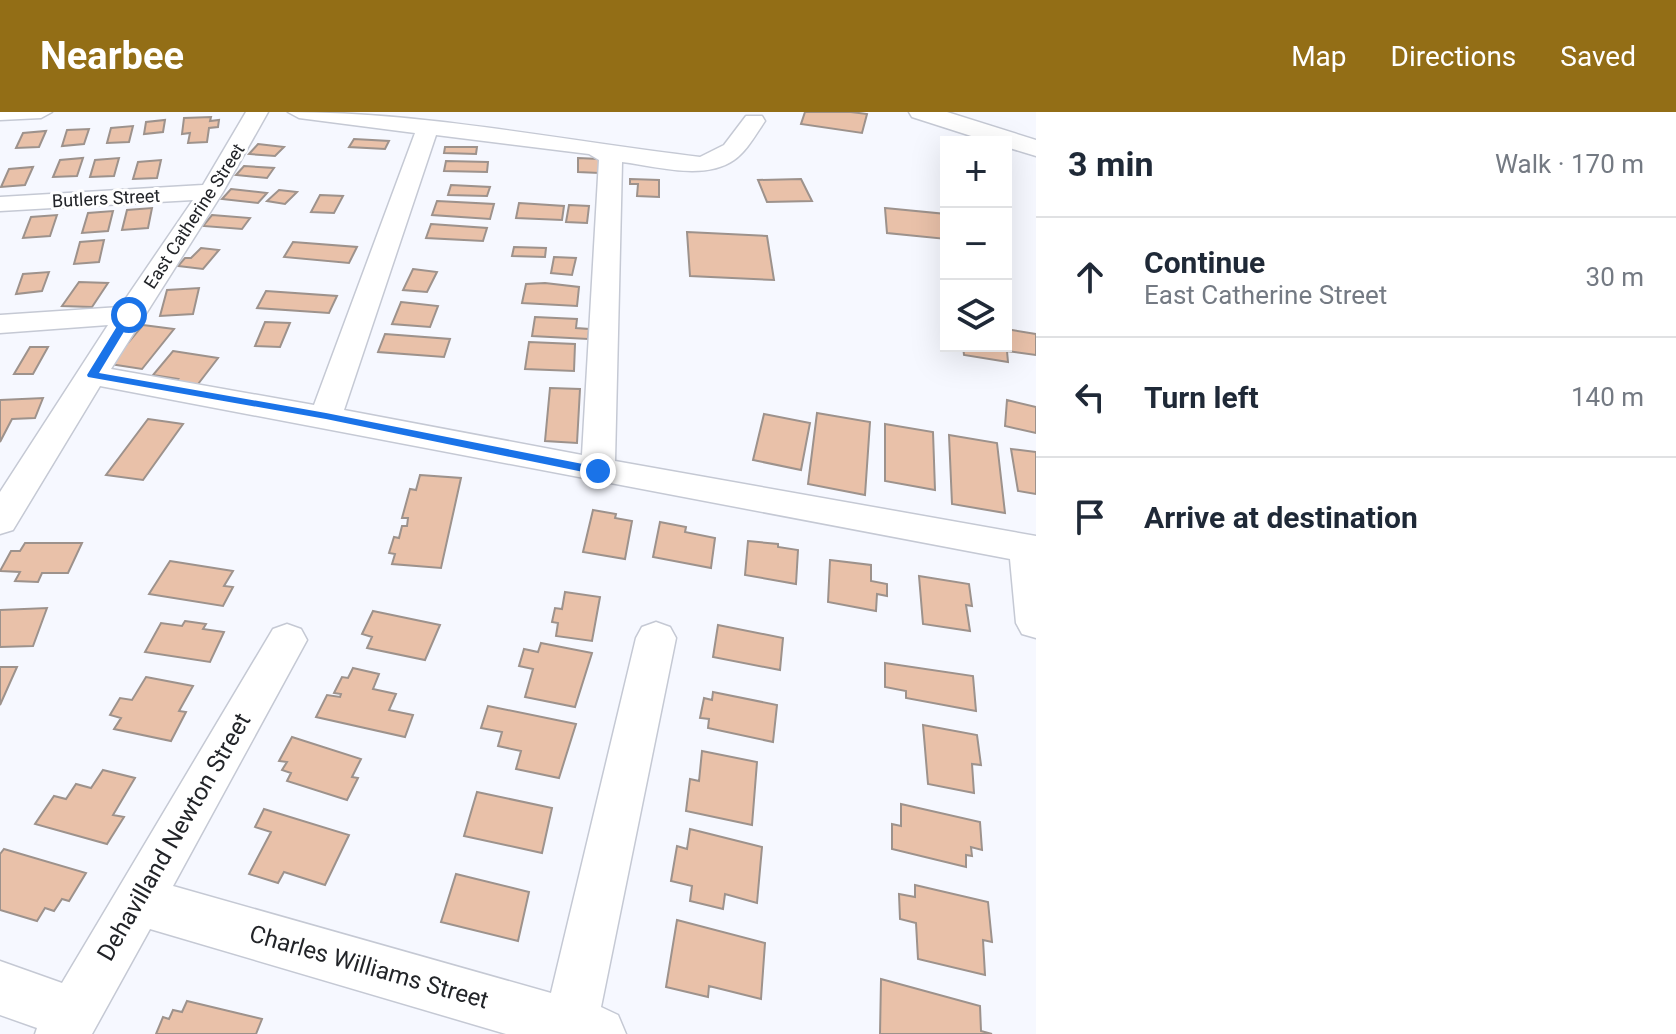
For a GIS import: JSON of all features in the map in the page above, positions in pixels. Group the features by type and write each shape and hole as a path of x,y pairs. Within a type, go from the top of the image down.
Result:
{"main road":[{"path":"921,112 1036,148"}],"street":[{"path":"0,114 41,112"},
{"name":"East Catherine Street","path":"0,521 13,482 92,375 211,192 257,112"},
{"path":"299,112 428,126 700,164 726,158 754,121"},
{"path":"326,416 428,126"},
{"path":"598,471 611,160 606,153"},
{"name":"Butlers Street","path":"0,204 211,192"},
{"path":"0,324 129,315"},
{"path":"92,375 326,416 598,471 1032,550 1036,623"},
{"path":"579,1031 656,638"},
{"name":"Dehavilland Newton Street","path":"67,1024 287,640"},
{"name":"Charles Williams Street","path":"138,901 579,1031"},
{"path":"0,988 67,1024"}],"building":[{"path":"805,112 867,114 862,133 801,124"},
{"path":"211,117 210,121 219,120 218,127 209,128 207,142 188,143 190,133 182,134 184,118"},
{"path":"165,120 163,132 144,134 146,122"},
{"path":"133,126 129,142 107,143 111,128"},
{"path":"89,129 84,144 62,146 67,130"},
{"path":"46,131 39,147 16,148 23,133"},
{"path":"354,139 389,141 385,149 349,147"},
{"path":"258,144 284,147 275,156 249,154"},
{"path":"445,147 477,147 476,154 444,153"},
{"path":"83,158 77,176 53,177 60,160"},
{"path":"119,158 114,176 90,177 95,160"},
{"path":"578,158 599,159 599,173 578,172"},
{"path":"161,160 157,178 133,179 138,162"},
{"path":"446,161 488,162 487,172 444,171"},
{"path":"244,166 274,168 267,178 236,175"},
{"path":"33,167 25,185 1,187 9,169"},
{"path":"630,179 659,180 659,197 637,196 638,184 630,184"},
{"path":"801,179 812,201 767,202 758,180"},
{"path":"451,185 490,187 487,196 448,195"},
{"path":"231,189 267,193 258,203 222,199"},
{"path":"279,190 297,192 285,204 267,201"},
{"path":"320,195 343,196 334,213 311,212"},
{"path":"437,201 494,204 490,219 432,215"},
{"path":"519,203 564,206 562,220 516,218"},
{"path":"569,205 589,206 587,223 566,222"},
{"path":"152,208 148,228 122,230 127,210"},
{"path":"885,208 940,213 940,238 887,233"},
{"path":"113,211 108,231 82,233 88,213"},
{"path":"57,215 50,236 23,238 31,217"},
{"path":"212,215 250,218 242,229 203,226"},
{"path":"431,224 487,228 483,241 426,238"},
{"path":"687,232 767,236 774,280 690,276"},
{"path":"104,240 99,262 74,264 80,242"},
{"path":"293,242 357,247 349,263 284,257"},
{"path":"514,247 546,248 545,257 512,256"},
{"path":"201,248 219,250 203,269 178,266 185,258 191,258"},
{"path":"554,257 576,258 572,275 551,273"},
{"path":"413,269 437,272 427,292 403,290"},
{"path":"49,272 42,291 16,294 23,274"},
{"path":"79,282 108,283 92,307 62,306"},
{"path":"526,284 579,287 577,306 522,303"},
{"path":"199,288 193,314 160,316 167,290"},
{"path":"266,291 337,296 329,313 257,308"},
{"path":"401,302 438,306 430,327 392,324"},
{"path":"535,317 577,319 576,328 589,329 588,339 532,336"},
{"path":"265,322 290,323 280,347 255,346"},
{"path":"143,325 174,329 142,369 110,364"},
{"path":"1012,330 1036,334 1036,355 1012,352"},
{"path":"385,334 450,339 444,357 378,352"},
{"path":"529,342 575,344 574,371 525,369"},
{"path":"30,347 48,347 33,374 14,374"},
{"path":"173,351 218,358 195,388 173,384 178,379 153,375"},
{"path":"964,352 1007,352 1008,362 964,355"},
{"path":"550,388 580,389 577,443 545,441"},
{"path":"43,398 35,418 12,419 0,442 0,400"},
{"path":"1007,400 1036,407 1036,433 1005,426"},
{"path":"817,413 870,422 865,495 808,484"},
{"path":"764,414 810,423 801,470 753,460"},
{"path":"148,419 183,424 143,480 106,475"},
{"path":"885,424 933,432 935,490 885,481"},
{"path":"949,435 997,443 1005,513 952,504"},
{"path":"1011,449 1036,452 1036,494 1018,491"},
{"path":"420,475 461,478 441,568 392,564 395,554 389,553 394,537 399,538 402,526 407,526 408,518 402,518 410,489 416,490"},
{"path":"593,510 632,521 625,559 583,552"},
{"path":"660,522 686,527 685,532 715,538 711,568 653,557"},
{"path":"748,541 798,550 796,584 745,575"},
{"path":"25,543 82,543 68,573 42,573 38,582 15,581 20,572 0,571 11,551 20,551"},
{"path":"830,560 871,565 871,581 887,584 887,596 877,594 876,611 828,602"},
{"path":"170,561 233,571 224,586 233,587 223,606 149,594"},
{"path":"919,576 969,584 972,606 966,605 970,631 923,624"},
{"path":"565,592 600,597 592,641 556,636 558,623 552,622 555,608 562,609"},
{"path":"47,608 33,646 0,647 0,610"},
{"path":"373,611 440,625 425,660 367,648 372,637 362,634"},
{"path":"185,621 206,624 203,629 224,632 210,662 145,652 161,623 182,626"},
{"path":"718,625 783,638 780,670 713,657"},
{"path":"541,643 592,653 575,707 525,697 533,669 519,666 524,649 538,652"},
{"path":"885,663 973,676 976,711 906,698 906,691 885,687"},
{"path":"0,667 17,667 0,705"},
{"path":"353,668 379,674 373,689 396,694 389,710 413,715 405,737 316,717 327,695 340,697 341,694 334,693 342,677 348,678"},
{"path":"146,677 193,686 179,711 186,712 171,741 114,729 121,718 110,715 120,698 132,700"},
{"path":"713,692 777,705 773,742 708,728 709,719 700,718 704,698 712,700"},
{"path":"488,706 576,724 559,778 516,769 521,751 498,746 502,732 481,728"},
{"path":"923,725 977,735 981,765 972,764 974,793 928,784"},
{"path":"292,737 361,759 352,777 358,778 347,800 287,781 291,773 282,770 287,762 279,761"},
{"path":"702,751 757,762 752,825 686,811 690,779 699,781"},
{"path":"103,770 135,778 113,815 124,817 107,844 35,824 54,796 66,799 76,784 91,788"},
{"path":"477,792 552,808 542,853 464,836"},
{"path":"901,804 980,822 982,850 971,847 972,856 966,855 966,867 892,849 892,824 901,826"},
{"path":"264,809 349,835 325,885 284,872 278,883 249,874 271,832 255,827"},
{"path":"690,829 762,847 757,903 725,894 723,909 690,901 692,886 671,881 677,846 687,849"},
{"path":"4,849 86,873 69,901 62,899 54,911 45,908 37,921 0,910 0,854"},
{"path":"456,874 529,892 518,941 441,922"},
{"path":"915,885 988,902 992,942 983,940 985,975 918,959 916,923 900,919 899,894 915,897"},
{"path":"677,920 765,943 761,999 709,986 708,997 666,987"},
{"path":"881,979 980,1006 981,1031 992,1034 880,1034"},
{"path":"187,1001 262,1019 256,1034 156,1034 163,1017 169,1019 173,1010 182,1012"}],"route":[{"path":"129,315 92,375 326,416 598,471"}]}
